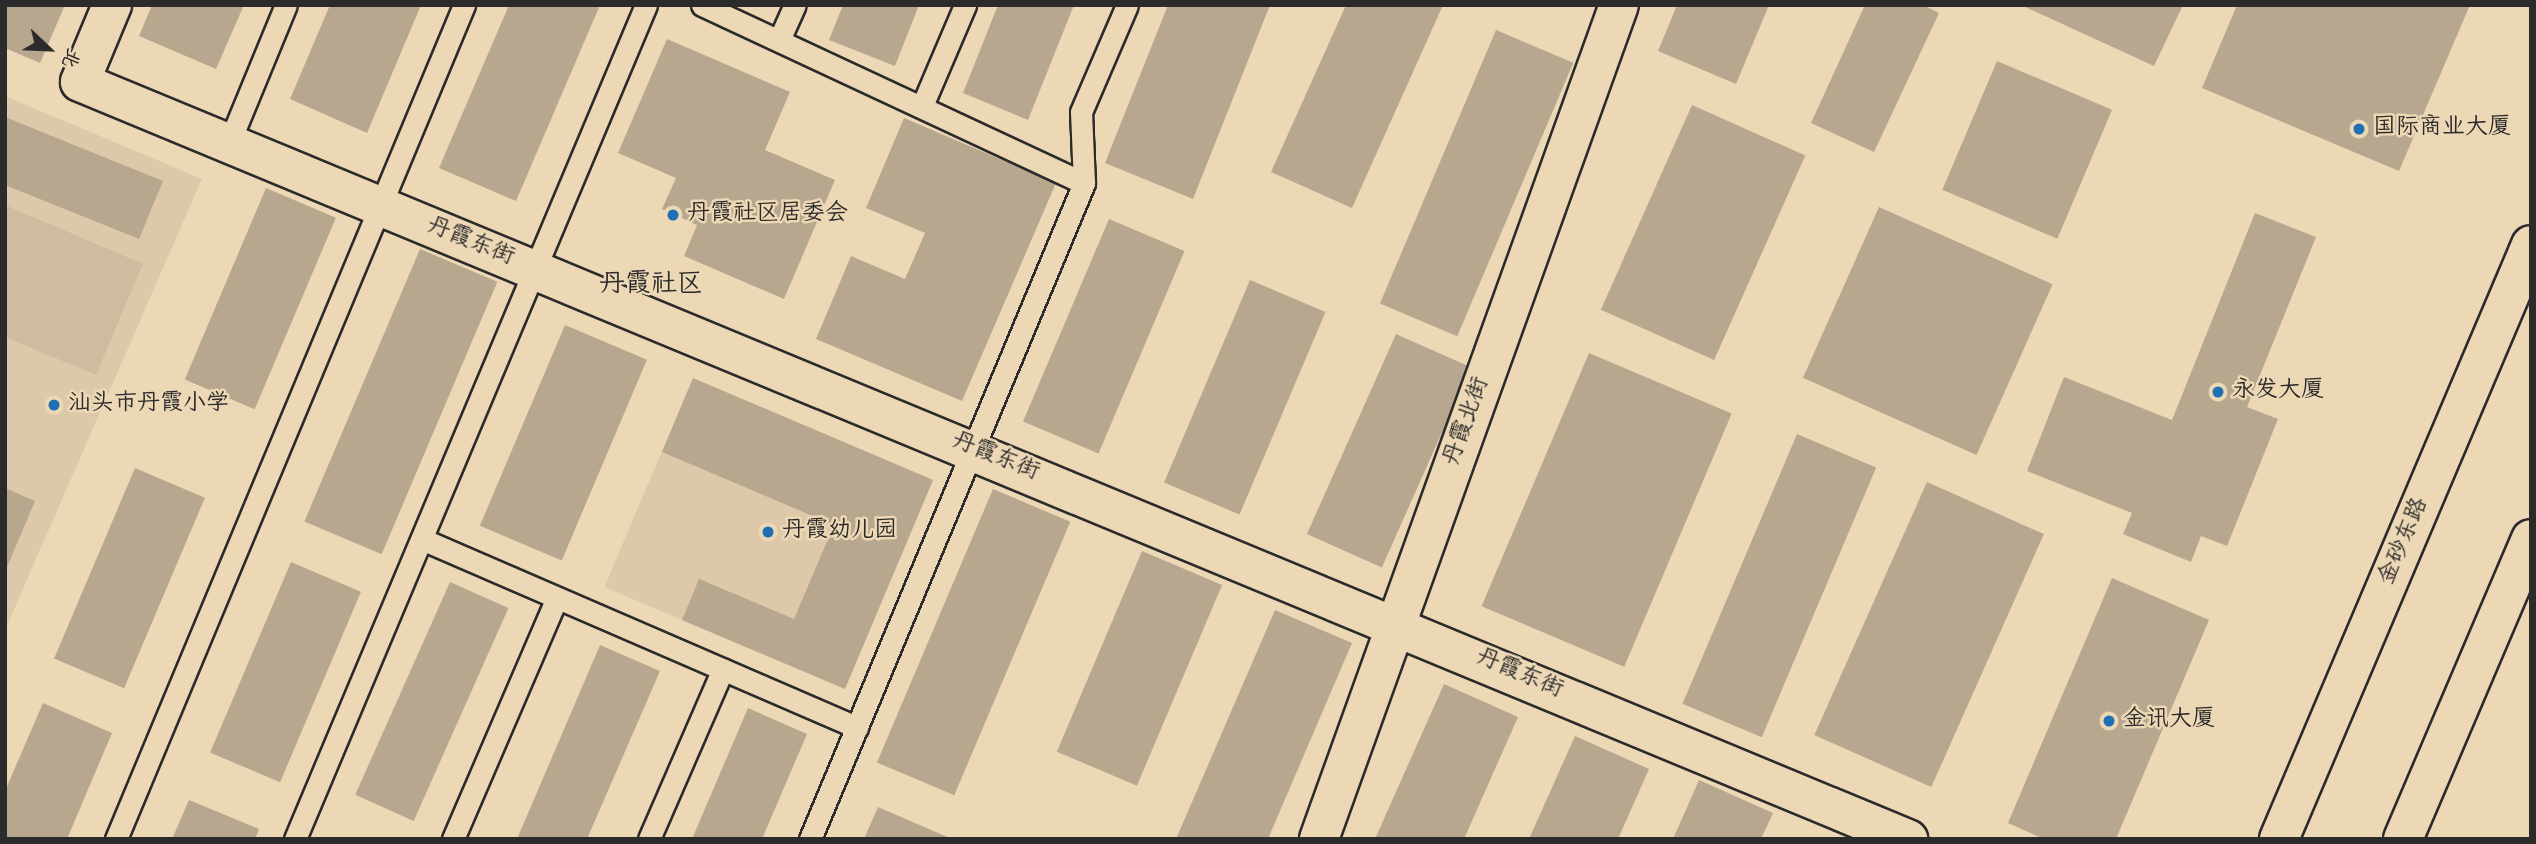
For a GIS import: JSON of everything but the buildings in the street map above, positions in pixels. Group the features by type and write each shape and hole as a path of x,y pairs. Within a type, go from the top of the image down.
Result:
{"street":[{"name":"丹霞东街","path":"112,5 80,82 1396,623 1908,839"},
{"name":"丹霞北街","path":"1318,839 1619,5"},
{"name":"金砂东路","path":"2279,839 2531,245"},
{"path":"2403,839 2531,539"}],"lane":[{"path":"229,143 286,5"},
{"path":"116,839 464,5"},
{"path":"295,839 424,540 646,5"},
{"path":"702,5 780,38 1084,183"},
{"path":"780,38 794,5"},
{"path":"922,106 965,5"},
{"path":"810,839 1084,183 1081,112 1127,5"},
{"path":"424,540 857,727"},
{"path":"453,839 557,597"},
{"path":"649,839 723,669"}],"shaded area":[{"name":"汕头市丹霞小学","path":"5,96 202,179 5,630"},
{"path":"5,205 143,264 96,375 5,337"},
{"name":"丹霞幼儿园","path":"693,378 933,480 845,689 604,587"}],"place":[{"name":"国际商业大厦","path":"2359,129"},
{"name":"丹霞社区居委会","path":"673,215"},
{"name":"永发大厦","path":"2218,392"},
{"name":"汕头市丹霞小学","path":"54,405"},
{"name":"丹霞幼儿园","path":"768,532"},
{"name":"金讯大厦","path":"2109,721"}],"district":[{"name":"丹霞社区","path":"651,286"}]}
